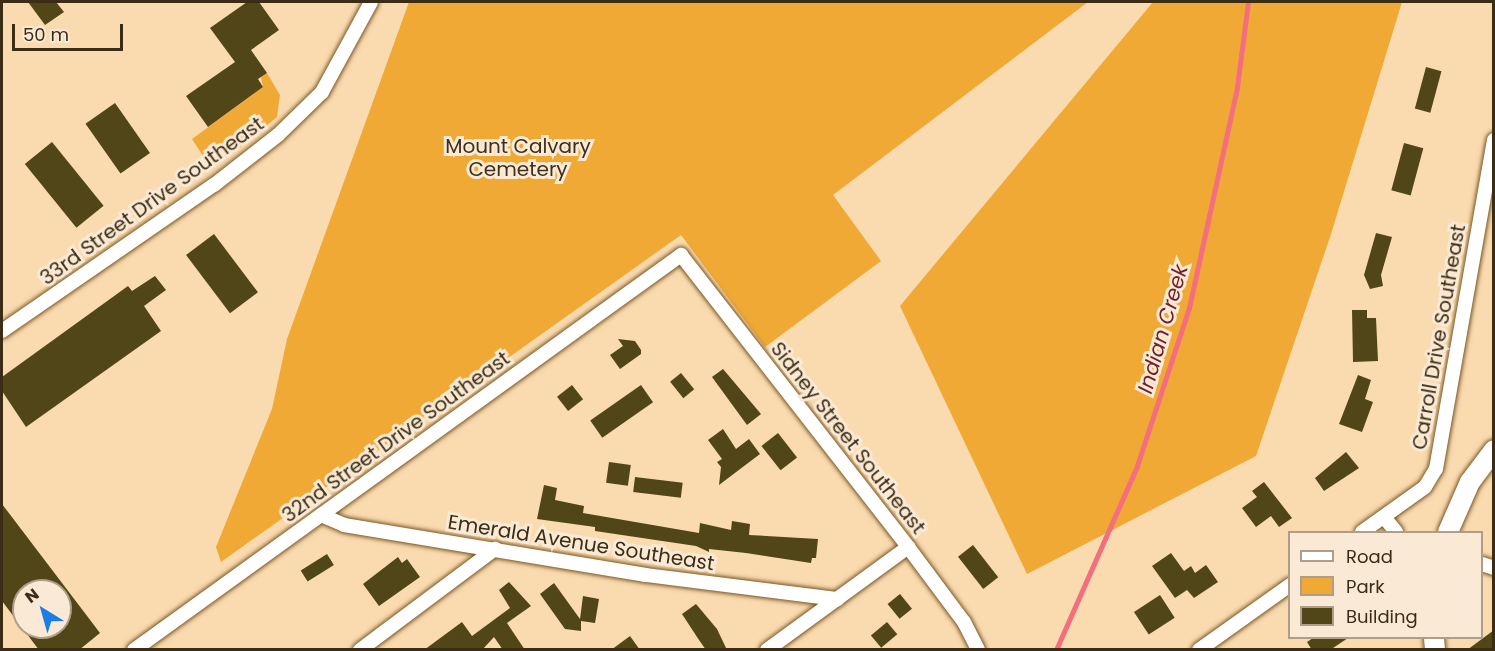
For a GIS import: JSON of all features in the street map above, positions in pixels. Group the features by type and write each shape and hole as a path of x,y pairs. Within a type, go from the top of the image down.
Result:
{"main road":[{"path":"1448,531 1470,482 1494,450"}],"street":[{"name":"33rd Street Drive Southeast","path":"2,331 214,185 278,135 322,92 371,2"},
{"name":"Carroll Drive Southeast","path":"1363,531 1425,487 1436,469 1494,141"},
{"name":"32nd Street Drive Southeast","path":"135,650 681,255"},
{"name":"Sidney Street Southeast","path":"681,255 908,547 964,622 978,650"},
{"name":"Emerald Avenue Southeast","path":"321,515 344,525 646,575 837,599"},
{"path":"1384,517 1395,531"},
{"path":"767,650 908,547"},
{"path":"360,650 495,549"},
{"path":"1199,650 1288,586"}],"green space":[{"name":"Mount Calvary Cemetery","path":"409,2 1088,2 833,195 881,261 765,347 681,235 221,562 216,547 272,409 287,339"},
{"path":"1153,2 1402,2 1331,234 1256,456 1027,574 900,306"},
{"path":"267,73 280,95 277,117 219,164 209,165 192,139 263,87 261,77"}],"building":[{"path":"28,2 56,2 64,12 45,25"},
{"path":"247,2 259,2 279,30 251,50 267,73 258,79 263,87 208,127 186,96 235,62 210,28"},
{"path":"1426,67 1441,71 1430,113 1415,109"},
{"path":"115,103 150,153 120,174 86,124"},
{"path":"52,142 104,206 76,228 25,164"},
{"path":"1404,143 1423,148 1411,196 1391,190"},
{"path":"1376,233 1392,237 1381,275 1383,286 1370,289 1364,275"},
{"path":"214,234 258,292 230,313 186,255"},
{"path":"155,276 166,290 144,306 161,331 26,427 2,391 2,377 128,286 132,291"},
{"path":"1352,310 1367,310 1367,318 1376,318 1378,361 1353,362"},
{"path":"618,339 635,341 641,350 641,354 620,369 610,355 623,346"},
{"path":"723,369 761,414 747,425 712,377"},
{"path":"681,373 694,389 683,398 670,382"},
{"path":"1358,375 1371,380 1365,399 1373,402 1362,432 1339,424"},
{"path":"572,385 583,399 568,411 557,397"},
{"path":"641,385 653,402 602,438 590,421"},
{"path":"723,429 736,449 749,439 760,454 719,485 721,467 717,462 722,459 708,440"},
{"path":"778,433 797,457 781,470 761,446"},
{"path":"1346,452 1359,468 1324,491 1315,478"},
{"path":"609,462 631,465 628,486 606,483"},
{"path":"635,477 683,483 681,498 633,492"},
{"path":"1264,482 1292,518 1279,527 1271,516 1256,527 1242,508 1257,497 1252,491"},
{"path":"544,485 557,488 555,500 584,506 583,513 699,533 700,523 731,530 732,521 750,524 749,535 818,539 816,558 812,558 811,563 709,549 709,552 696,546 595,531 595,527 537,519"},
{"path":"2,504 59,579 12,579 12,614 2,601"},
{"path":"973,545 998,577 983,589 958,557"},
{"path":"1171,553 1184,571 1191,566 1195,573 1206,565 1218,582 1194,598 1187,590 1175,598 1152,566"},
{"path":"327,554 334,565 308,581 301,570"},
{"path":"398,557 402,563 407,559 420,577 379,606 363,584"},
{"path":"509,582 531,606 507,623 525,650 503,650 494,637 482,650 424,650 462,622 472,636 510,608 499,590"},
{"path":"554,583 580,619 583,596 599,599 595,623 581,621 581,631 565,629 540,594"},
{"path":"900,594 912,609 900,619 888,604"},
{"path":"1160,595 1175,618 1149,635 1134,612"},
{"path":"72,596 100,633 79,650 39,650 31,639 72,639"},
{"path":"696,604 717,629 727,650 706,650 699,640 682,614"},
{"path":"887,622 897,634 881,648 871,635"},
{"path":"1494,630 1494,650 1467,650 1483,639"},
{"path":"630,636 640,650 611,650"},
{"path":"1312,639 1346,639 1330,650 1312,650 1307,642"}],"waterway":[{"name":"Indian Creek","path":"1056,650 1137,466 1189,308 1237,87 1248,2"}]}
